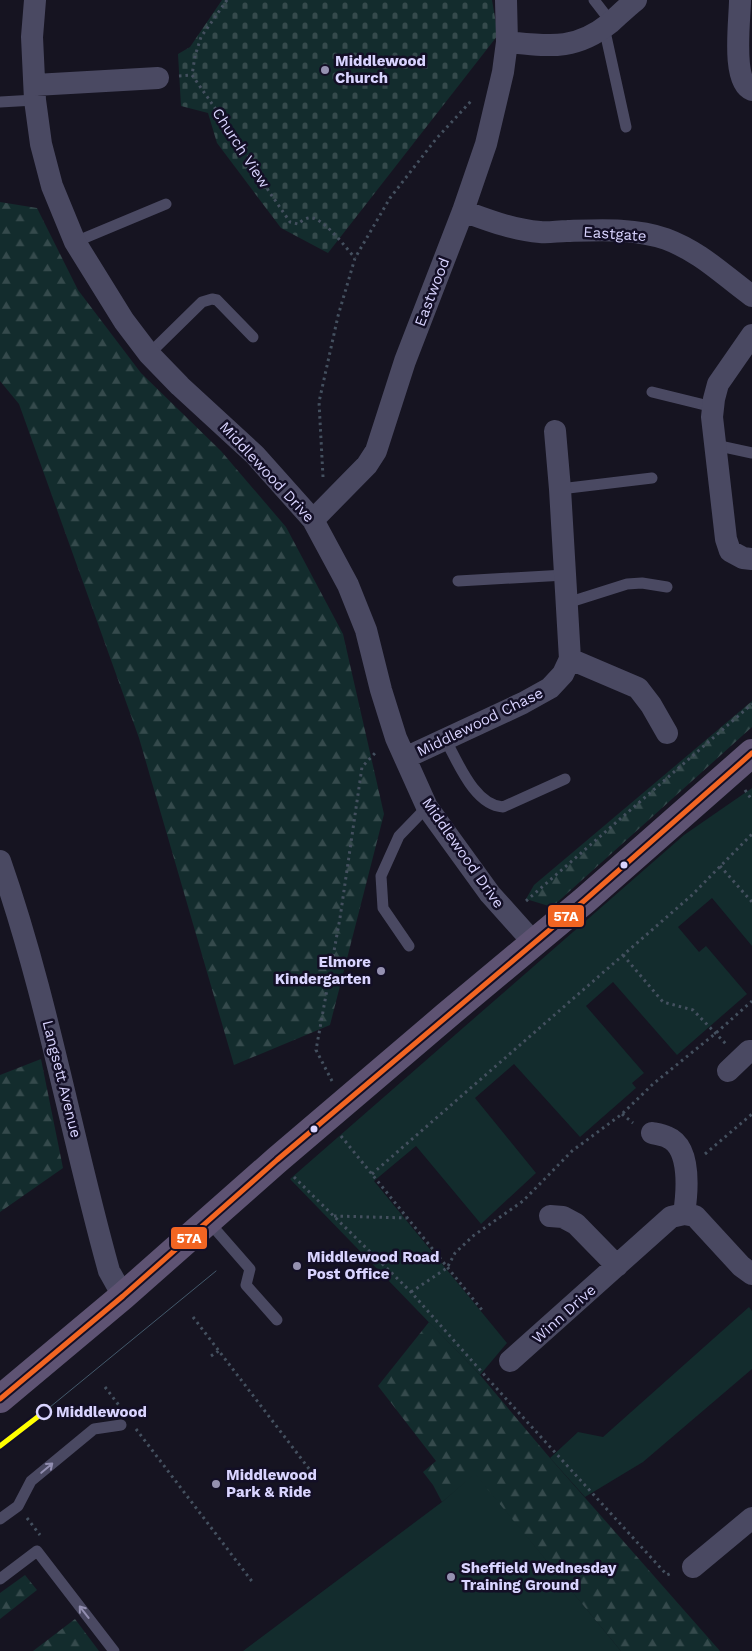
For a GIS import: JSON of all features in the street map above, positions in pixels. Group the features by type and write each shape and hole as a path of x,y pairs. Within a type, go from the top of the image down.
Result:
{"main road":[{"path":"0,1399 123,1296 277,1160 585,900 752,753"}],"street":[{"name":"Middlewood Drive","path":"35,0 32,37 35,92 41,144 52,186 75,242 124,321 149,354 180,386 254,455 313,520 348,585 366,630 381,690 396,738 427,807 490,894 534,943"},
{"name":"Eastwood","path":"313,520 366,465 376,451 405,361 463,210 486,144 503,72 507,42 506,0"},
{"path":"507,42 549,46 567,45 589,37 607,25 622,10 636,0"},
{"path":"740,0 738,66 741,79 749,90 752,90"},
{"path":"35,92 158,78"},
{"name":"Eastgate","path":"463,210 519,230 542,232 615,230 641,233 665,239 691,250 752,296"},
{"path":"752,335 718,384 712,417 726,539 730,551 743,558 752,559"},
{"path":"555,431 570,660 638,688 651,705 667,733"},
{"name":"Middlewood Chase","path":"404,758 523,703 550,688 563,674 570,660"},
{"name":"Langsett Avenue","path":"0,861 14,902 54,1045 109,1271 123,1296"},
{"path":"652,1133 668,1137 676,1143 684,1158 687,1191 684,1214 695,1216 740,1266 752,1274"},
{"name":"Winn Drive","path":"510,1361 671,1217 684,1214"},
{"path":"550,1216 563,1216 576,1224 617,1266"},
{"path":"693,1567 752,1518"}],"lane":[{"path":"594,0 607,25 626,127"},
{"path":"0,102 35,92"},
{"path":"75,242 166,204"},
{"path":"149,354 202,302 212,299 217,300 253,337"},
{"path":"652,392 713,407"},
{"path":"715,445 752,452"},
{"path":"560,489 652,478"},
{"path":"458,581 565,575"},
{"path":"567,603 627,584 642,583 667,587"},
{"path":"445,739 475,793 494,806 503,807 565,779"},
{"path":"410,946 383,908 381,876 399,836 427,807"},
{"path":"208,1221 250,1269 246,1285 278,1320"},
{"path":"0,1519 18,1506 31,1481 94,1429 121,1426"},
{"path":"0,1579 37,1552 114,1651"}],"path":[{"name":"Church View","path":"227,0 201,36 192,75 263,177 268,190 290,222 298,224 308,218 317,219 334,233 355,258"},
{"path":"323,482 319,402 338,316 355,258 390,198 436,139 477,95"},
{"path":"509,916 752,704"},
{"path":"396,738 381,747 362,768 340,918 316,1050 335,1111 372,1174 482,1310"},
{"path":"372,1174 692,895 752,834"},
{"path":"720,866 752,902"},
{"path":"623,954 663,1002 693,1010 740,1060"},
{"path":"411,1292 448,1268 455,1253 473,1236 523,1202 572,1151 622,1114 653,1084 752,1001"},
{"path":"685,1170 752,1114"},
{"path":"277,1160 411,1292 667,1575 693,1567"},
{"path":"333,1216 407,1218"},
{"path":"193,1317 313,1474"},
{"path":"211,1356 220,1350"},
{"path":"105,1387 124,1413"},
{"path":"135,1427 254,1584"},
{"path":"18,1506 41,1535"}],"green space":[{"path":"222,0 492,0 498,35 328,253 281,228 217,143 208,113 181,106 178,54 190,47"},
{"path":"0,202 37,208 78,290 141,373 221,451 286,527 343,634 384,814 330,1025 234,1065 139,738 19,404 0,381"},
{"path":"752,701 752,727 552,907 526,899 534,885"},
{"path":"752,788 752,946 712,898 678,927 699,952 706,946 747,994 677,1055 613,982 586,1006 644,1073 632,1083 636,1088 580,1137 514,1064 475,1098 536,1173 481,1224 416,1146 374,1181 507,1343 480,1375 290,1179 684,835"},
{"path":"41,1059 63,1168 0,1212 0,1075"},
{"path":"749,1307 752,1311 752,1369 643,1462 585,1497 550,1458 578,1432 603,1437"},
{"path":"429,1322 480,1375 550,1458 720,1651 621,1651 475,1474 442,1502 423,1472 436,1461 378,1386"},
{"name":"Sheffield Wednesday Training Ground","path":"475,1473 621,1651 243,1651 442,1502"},
{"path":"25,1575 37,1590 0,1619 0,1593"},
{"path":"75,1619 99,1651 33,1651"}],"tram line":[{"path":"44,1412 216,1271"}],"transit line":[{"name":"57A","path":"0,1399 123,1296 277,1160 585,900 752,753"},
{"path":"0,1446 44,1412"}],"place":[{"name":"Middlewood Church","path":"325,70"},
{"name":"Elmore Kindergarten","path":"381,971"},
{"name":"Middlewood Road Post Office","path":"297,1266"},
{"name":"Middlewood","path":"44,1412"},
{"name":"Middlewood Park & Ride","path":"216,1484"},
{"name":"Sheffield Wednesday Training Ground","path":"451,1577"}]}
